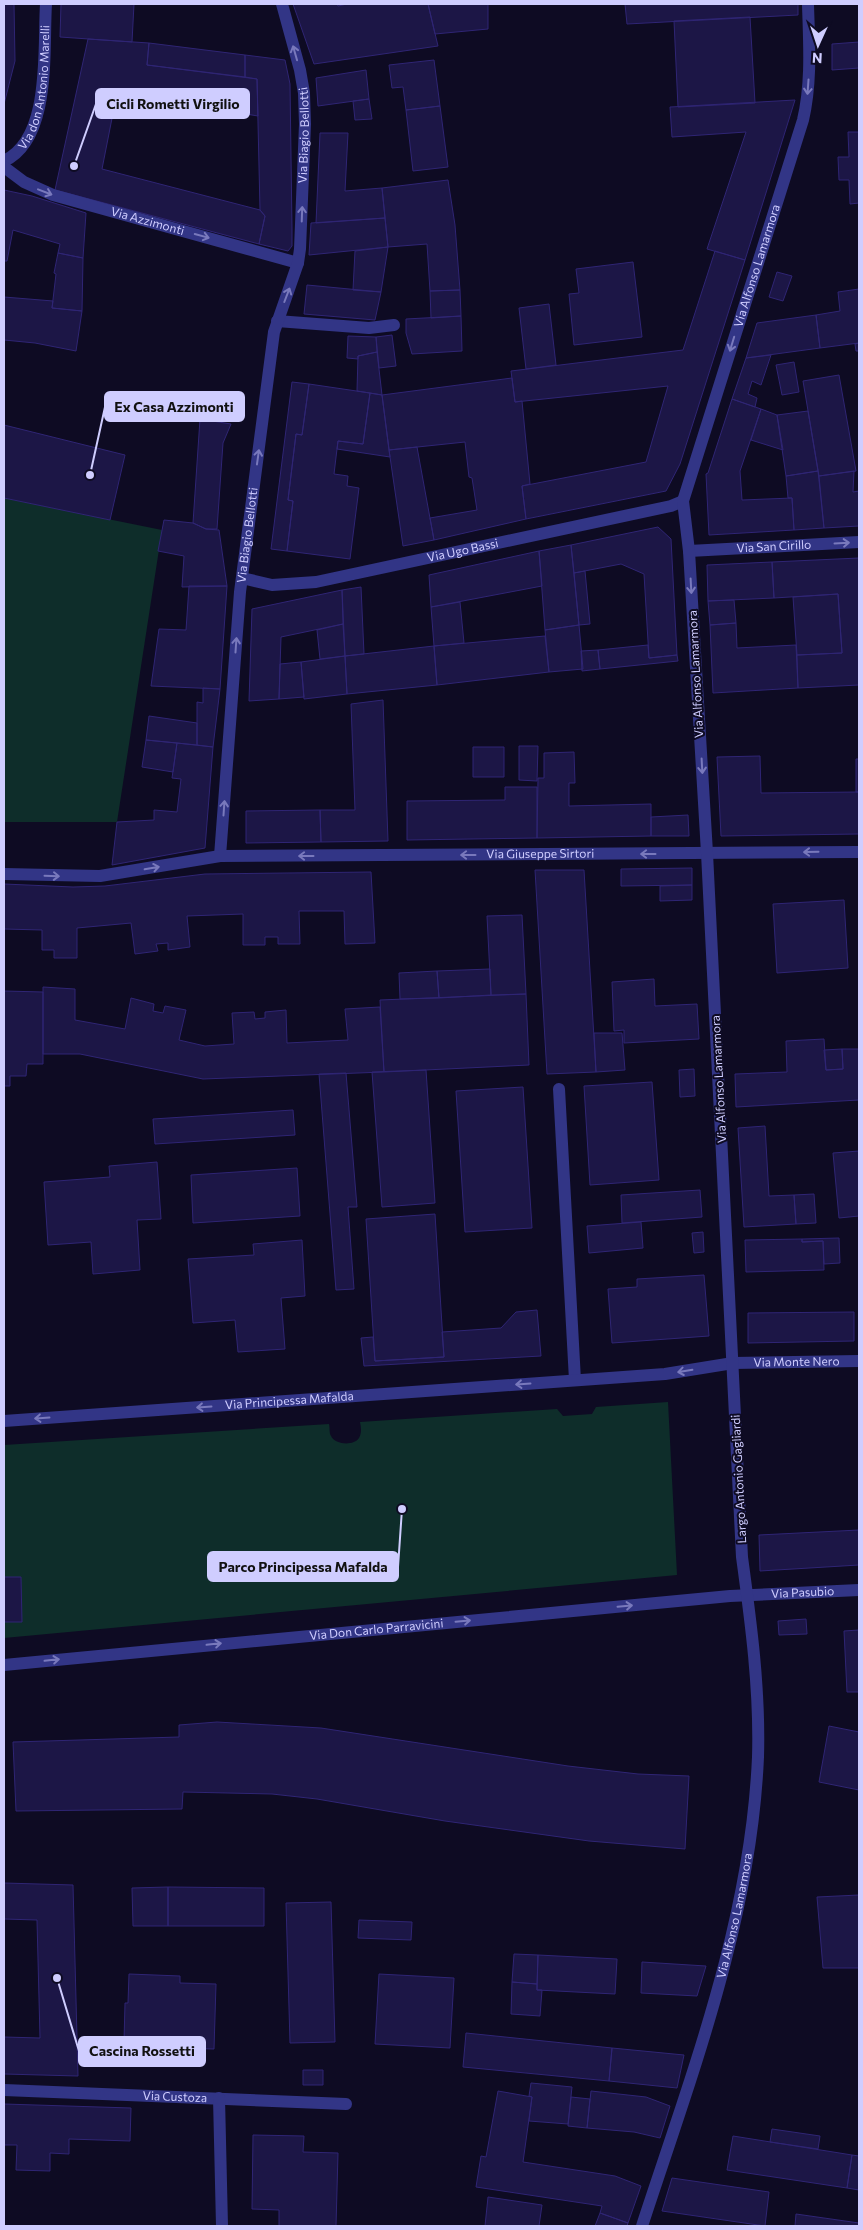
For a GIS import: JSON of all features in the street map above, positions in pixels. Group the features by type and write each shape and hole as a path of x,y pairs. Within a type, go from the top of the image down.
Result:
{"street":[{"name":"Via don Antonio Marelli","path":"4,161 17,154 24,146 31,136 36,120 44,72 46,4"},
{"name":"Via Biagio Bellotti","path":"220,856 242,578 277,321 298,263 300,249 305,100 303,81 282,4"},
{"name":"Via Alfonso Lamarmora","path":"733,1363 707,853 688,551 683,501 803,120 809,72 808,4"},
{"name":"Via Azzimonti","path":"4,167 24,182 53,195 298,263"},
{"path":"277,321 369,328 394,325"},
{"name":"Via Ugo Bassi","path":"242,578 272,585 316,582 671,506 683,501"},
{"name":"Via San Cirillo","path":"688,551 859,542"},
{"name":"Via Giuseppe Sirtori","path":"220,856 859,852"},
{"path":"4,874 100,876 220,856"},
{"path":"559,1089 575,1380"},
{"name":"Via Monte Nero","path":"733,1363 859,1360"},
{"name":"Via Principessa Mafalda","path":"4,1421 665,1374 733,1363"},
{"name":"Largo Antonio Gagliardi","path":"733,1363 742,1557 747,1596"},
{"name":"Via Pasubio","path":"747,1596 859,1590"},
{"name":"Via Alfonso Lamarmora","path":"642,2226 685,2099 723,1974 737,1919 748,1858 755,1796 758,1741 751,1620 747,1596"},
{"name":"Via Don Carlo Parravicini","path":"4,1665 747,1596"},
{"name":"Via Custoza","path":"4,2090 346,2104"},
{"path":"219,2098 222,2226"}],"green space":[{"path":"4,498 162,530 117,822 4,822"},
{"path":"668,1402 677,1575 4,1638 4,1445 329,1424 333,1439 340,1443 349,1443 357,1441 359,1438 361,1432 360,1422 557,1409 563,1416 592,1414 596,1407"}],"building":[{"path":"4,4 14,4 15,61 4,104"},
{"path":"61,4 134,4 132,42 60,37"},
{"path":"293,4 337,4 338,6 347,4 428,4 438,46 314,64"},
{"path":"428,4 488,4 488,29 435,34"},
{"path":"625,4 798,4 798,15 627,24"},
{"path":"750,17 755,103 678,107 674,21"},
{"path":"88,39 149,43 147,65 257,79 258,116 117,93 102,169 260,210 265,216 259,244 55,190"},
{"path":"859,42 859,68 832,70 832,44"},
{"path":"149,43 245,55 245,77 147,65"},
{"path":"245,55 285,60 290,84 292,246 288,251 259,244 265,216 260,210 257,79 245,77"},
{"path":"434,60 440,106 406,110 403,87 392,88 389,65"},
{"path":"366,70 369,99 318,106 316,78"},
{"path":"369,99 372,119 355,120 353,101"},
{"path":"795,100 745,260 707,249 746,132 672,137 670,107"},
{"path":"440,106 448,167 413,171 406,110"},
{"path":"848,132 859,132 859,203 850,204 849,180 839,180 838,157 849,157"},
{"path":"320,133 348,133 345,191 382,188 385,218 316,223"},
{"path":"448,180 455,225 460,290 430,291 427,244 388,247 382,188"},
{"path":"4,190 32,196 86,213 83,258 58,253 60,244 13,230 7,261 4,261"},
{"path":"385,218 388,247 309,255 311,223"},
{"path":"388,247 381,292 353,290 355,251"},
{"path":"715,251 745,260 680,464 666,491 526,519 522,486 646,462 668,386 515,402 511,371 683,350"},
{"path":"58,253 83,258 82,311 52,308 56,274 54,273"},
{"path":"633,262 642,337 574,345 569,294 579,293 576,269"},
{"path":"777,272 792,276 783,301 769,297"},
{"path":"307,285 381,292 375,320 304,314"},
{"path":"859,289 859,343 820,348 816,315 840,311 838,292"},
{"path":"460,290 461,316 431,318 430,291"},
{"path":"4,297 53,301 52,308 82,311 76,351 35,343 4,340"},
{"path":"549,304 556,365 526,369 519,308"},
{"path":"816,315 820,348 746,358 757,323"},
{"path":"461,316 462,351 412,354 406,333 406,319"},
{"path":"392,335 396,366 379,368 376,337"},
{"path":"348,336 376,337 377,352 358,356 358,359 347,358"},
{"path":"859,343 859,351 856,351 855,344"},
{"path":"377,352 382,395 357,391 358,356"},
{"path":"771,355 761,385 752,381 748,394 757,398 755,407 732,399 746,358"},
{"path":"794,362 799,392 782,395 776,365"},
{"path":"839,375 856,471 819,476 803,381"},
{"path":"512,378 515,402 522,401 530,484 522,486 526,519 434,540 430,518 477,510 472,478 469,477 465,442 389,450 382,395"},
{"path":"292,382 309,384 302,435 296,434 288,500 293,501 287,551 271,549"},
{"path":"309,384 370,393 363,444 338,441 337,449 334,474 348,476 347,486 359,488 350,559 287,551 293,501 288,500 296,434 302,435"},
{"path":"370,393 382,395 390,457 337,449 338,441 363,444"},
{"path":"732,399 761,409 740,471 742,500 792,498 794,530 709,535 706,474 708,473"},
{"path":"761,409 777,415 783,450 751,440"},
{"path":"808,411 818,471 786,476 777,415"},
{"path":"200,419 231,424 223,443 217,529 206,529 193,523"},
{"path":"4,425 125,455 110,520 4,498"},
{"path":"417,447 434,540 403,546 389,450"},
{"path":"818,471 824,528 794,530 792,498 788,498 786,476"},
{"path":"854,471 853,492 859,491 859,526 824,528 819,476"},
{"path":"164,520 193,523 206,529 219,530 227,586 182,587 184,556 158,551"},
{"path":"658,527 671,539 677,655 649,658 644,574 621,564 574,573 571,545"},
{"path":"571,545 579,625 545,630 539,551"},
{"path":"539,551 542,586 431,607 429,575"},
{"path":"859,558 859,685 798,688 797,655 842,653 838,594 774,598 772,562"},
{"path":"772,562 774,598 708,601 707,565"},
{"path":"585,571 590,624 579,625 574,573"},
{"path":"189,586 227,586 220,689 151,686 159,629 186,630"},
{"path":"361,587 364,654 345,656 342,590"},
{"path":"342,590 343,624 281,637 279,699 249,701 252,609"},
{"path":"838,594 842,653 797,655 793,597"},
{"path":"734,600 736,623 710,625 708,601"},
{"path":"460,602 464,643 434,646 431,607"},
{"path":"736,623 737,648 796,645 798,688 713,693 710,625"},
{"path":"343,624 345,656 320,659 317,630"},
{"path":"579,625 583,669 549,672 545,630"},
{"path":"545,636 549,672 437,685 434,646"},
{"path":"648,645 649,658 677,655 678,661 600,669 598,650"},
{"path":"434,646 437,685 347,694 345,656"},
{"path":"598,650 600,669 582,671 581,651"},
{"path":"345,656 347,694 304,699 301,662"},
{"path":"301,662 304,697 279,699 280,664"},
{"path":"203,688 220,689 213,747 197,745 197,702 203,703"},
{"path":"383,700 388,841 321,842 320,810 355,810 351,704"},
{"path":"149,716 197,723 197,745 146,740"},
{"path":"146,740 177,743 173,772 142,767"},
{"path":"177,743 213,747 205,848 112,865 117,822 154,820 154,810 177,812 181,779 172,778"},
{"path":"519,746 538,746 537,781 519,780"},
{"path":"473,747 504,747 504,777 473,777"},
{"path":"574,752 575,783 569,783 569,806 651,804 651,836 537,838 538,778 544,778 544,753"},
{"path":"760,756 761,793 859,792 859,834 721,836 717,757"},
{"path":"856,759 859,759 859,792 856,792"},
{"path":"505,787 537,787 537,838 407,840 407,801 505,800"},
{"path":"320,810 321,842 246,843 246,811"},
{"path":"688,815 689,836 651,836 651,817"},
{"path":"692,868 692,885 621,886 621,869"},
{"path":"535,870 584,870 596,1072 547,1074"},
{"path":"371,872 375,943 345,944 344,911 299,911 300,944 278,944 278,937 265,937 265,945 243,945 243,914 187,916 190,947 168,950 168,943 156,944 158,951 135,954 131,923 77,928 77,958 54,958 54,950 42,950 42,930 4,929 4,884 73,887 105,886 205,874"},
{"path":"692,885 692,900 660,901 660,886"},
{"path":"844,900 848,968 777,973 773,904"},
{"path":"522,915 526,994 491,995 487,916"},
{"path":"490,969 491,995 439,998 437,971"},
{"path":"437,971 439,998 400,999 399,973"},
{"path":"654,979 655,1006 697,1004 699,1039 624,1043 624,1030 614,1031 612,982"},
{"path":"43,987 75,989 75,1020 125,1029 131,998 154,1004 153,1011 163,1013 165,1006 186,1010 179,1040 205,1046 234,1044 232,1013 254,1012 255,1019 265,1018 265,1012 286,1010 287,1043 348,1040 345,1009 380,1007 384,1072 203,1079 80,1054 43,1054"},
{"path":"4,991 43,992 43,1064 27,1064 26,1076 10,1076 10,1086 4,1086"},
{"path":"526,994 529,1065 384,1072 380,1000"},
{"path":"594,1033 622,1033 625,1070 596,1072"},
{"path":"824,1039 826,1070 843,1069 842,1049 859,1049 859,1100 736,1107 735,1074 787,1072 786,1041"},
{"path":"842,1049 843,1069 826,1070 824,1050"},
{"path":"694,1069 695,1096 680,1097 679,1070"},
{"path":"426,1070 435,1203 382,1207 372,1072"},
{"path":"346,1073 357,1207 348,1207 354,1289 336,1290 319,1074"},
{"path":"652,1082 659,1180 590,1185 584,1086"},
{"path":"523,1087 532,1228 465,1232 456,1091"},
{"path":"293,1110 295,1135 155,1144 153,1119"},
{"path":"765,1126 769,1196 794,1195 796,1224 744,1227 738,1128"},
{"path":"859,1151 859,1216 839,1218 833,1153"},
{"path":"157,1162 161,1219 137,1220 140,1270 93,1274 91,1242 48,1245 44,1182 110,1177 109,1166"},
{"path":"297,1168 300,1216 193,1223 191,1175"},
{"path":"700,1190 702,1217 622,1223 621,1195"},
{"path":"814,1194 816,1223 796,1224 794,1195"},
{"path":"435,1214 444,1357 375,1361 366,1219"},
{"path":"641,1222 643,1248 589,1253 587,1226"},
{"path":"703,1232 704,1252 694,1253 692,1233"},
{"path":"839,1238 840,1263 824,1264 823,1241 802,1242 802,1239"},
{"path":"802,1239 802,1242 823,1241 824,1270 746,1272 745,1240"},
{"path":"302,1240 305,1296 281,1298 285,1349 238,1352 235,1320 193,1323 188,1259 254,1255 253,1244"},
{"path":"704,1275 709,1336 612,1343 608,1289 637,1287 637,1279"},
{"path":"537,1310 541,1356 364,1366 361,1338 373,1337 375,1361 444,1357 442,1332 501,1328 516,1312"},
{"path":"854,1312 854,1341 748,1343 748,1313"},
{"path":"859,1530 859,1565 760,1571 759,1535"},
{"path":"4,1577 21,1577 22,1622 4,1622"},
{"path":"806,1619 807,1634 779,1635 778,1621"},
{"path":"859,1630 859,1692 847,1692 844,1631"},
{"path":"217,1722 321,1728 568,1766 638,1774 689,1776 685,1849 589,1841 445,1821 317,1799 272,1794 183,1792 182,1809 16,1811 13,1742 179,1737 179,1725"},
{"path":"829,1726 859,1732 859,1790 819,1782"},
{"path":"4,1883 73,1885 78,2076 4,2074 4,2037 40,2038 37,1920 4,1919"},
{"path":"168,1887 264,1888 264,1926 168,1926"},
{"path":"168,1887 168,1926 133,1926 132,1888"},
{"path":"859,1895 859,1968 823,1968 817,1897"},
{"path":"331,1902 335,2042 290,2043 286,1903"},
{"path":"359,1920 412,1922 411,1940 358,1938"},
{"path":"514,1954 538,1955 537,1984 512,1982"},
{"path":"538,1955 617,1959 615,1994 537,1990"},
{"path":"642,1962 706,1966 697,1996 641,1993"},
{"path":"129,1974 180,1976 180,1983 216,1984 214,2049 179,2048 179,2043 124,2042 125,2003 128,2003"},
{"path":"379,1974 454,1978 450,2048 375,2044"},
{"path":"512,1982 537,1984 537,1990 542,1990 540,2016 511,2014"},
{"path":"466,2033 612,2048 609,2081 463,2067"},
{"path":"612,2048 684,2055 677,2088 609,2081"},
{"path":"303,2070 323,2070 323,2085 303,2085"},
{"path":"531,2083 572,2087 568,2124 529,2121 532,2097 529,2096"},
{"path":"498,2091 532,2097 523,2162 615,2176 641,2186 628,2223 600,2213 602,2206 476,2187 481,2156 486,2157"},
{"path":"591,2091 646,2097 670,2106 660,2138 634,2132 587,2128"},
{"path":"571,2097 590,2099 587,2128 568,2126"},
{"path":"4,2104 131,2108 130,2141 69,2139 69,2154 50,2153 50,2171 16,2170 17,2145 4,2145"},
{"path":"772,2129 820,2136 818,2149 770,2142"},
{"path":"253,2135 304,2136 303,2152 338,2153 336,2226 279,2226 279,2210 252,2209"},
{"path":"733,2136 852,2155 847,2188 727,2170"},
{"path":"852,2155 859,2156 859,2190 847,2188"},
{"path":"672,2178 769,2192 765,2226 662,2211"},
{"path":"488,2197 542,2205 539,2226 485,2226"},
{"path":"600,2213 628,2223 627,2226 595,2226"},
{"path":"796,2214 859,2223 859,2226 795,2226"}],"place":[{"name":"Cicli Rometti Virgilio","path":"74,166"},
{"name":"Ex Casa Azzimonti","path":"90,475"},
{"name":"Parco Principessa Mafalda","path":"402,1509"},
{"name":"Cascina Rossetti","path":"57,1978"}]}
